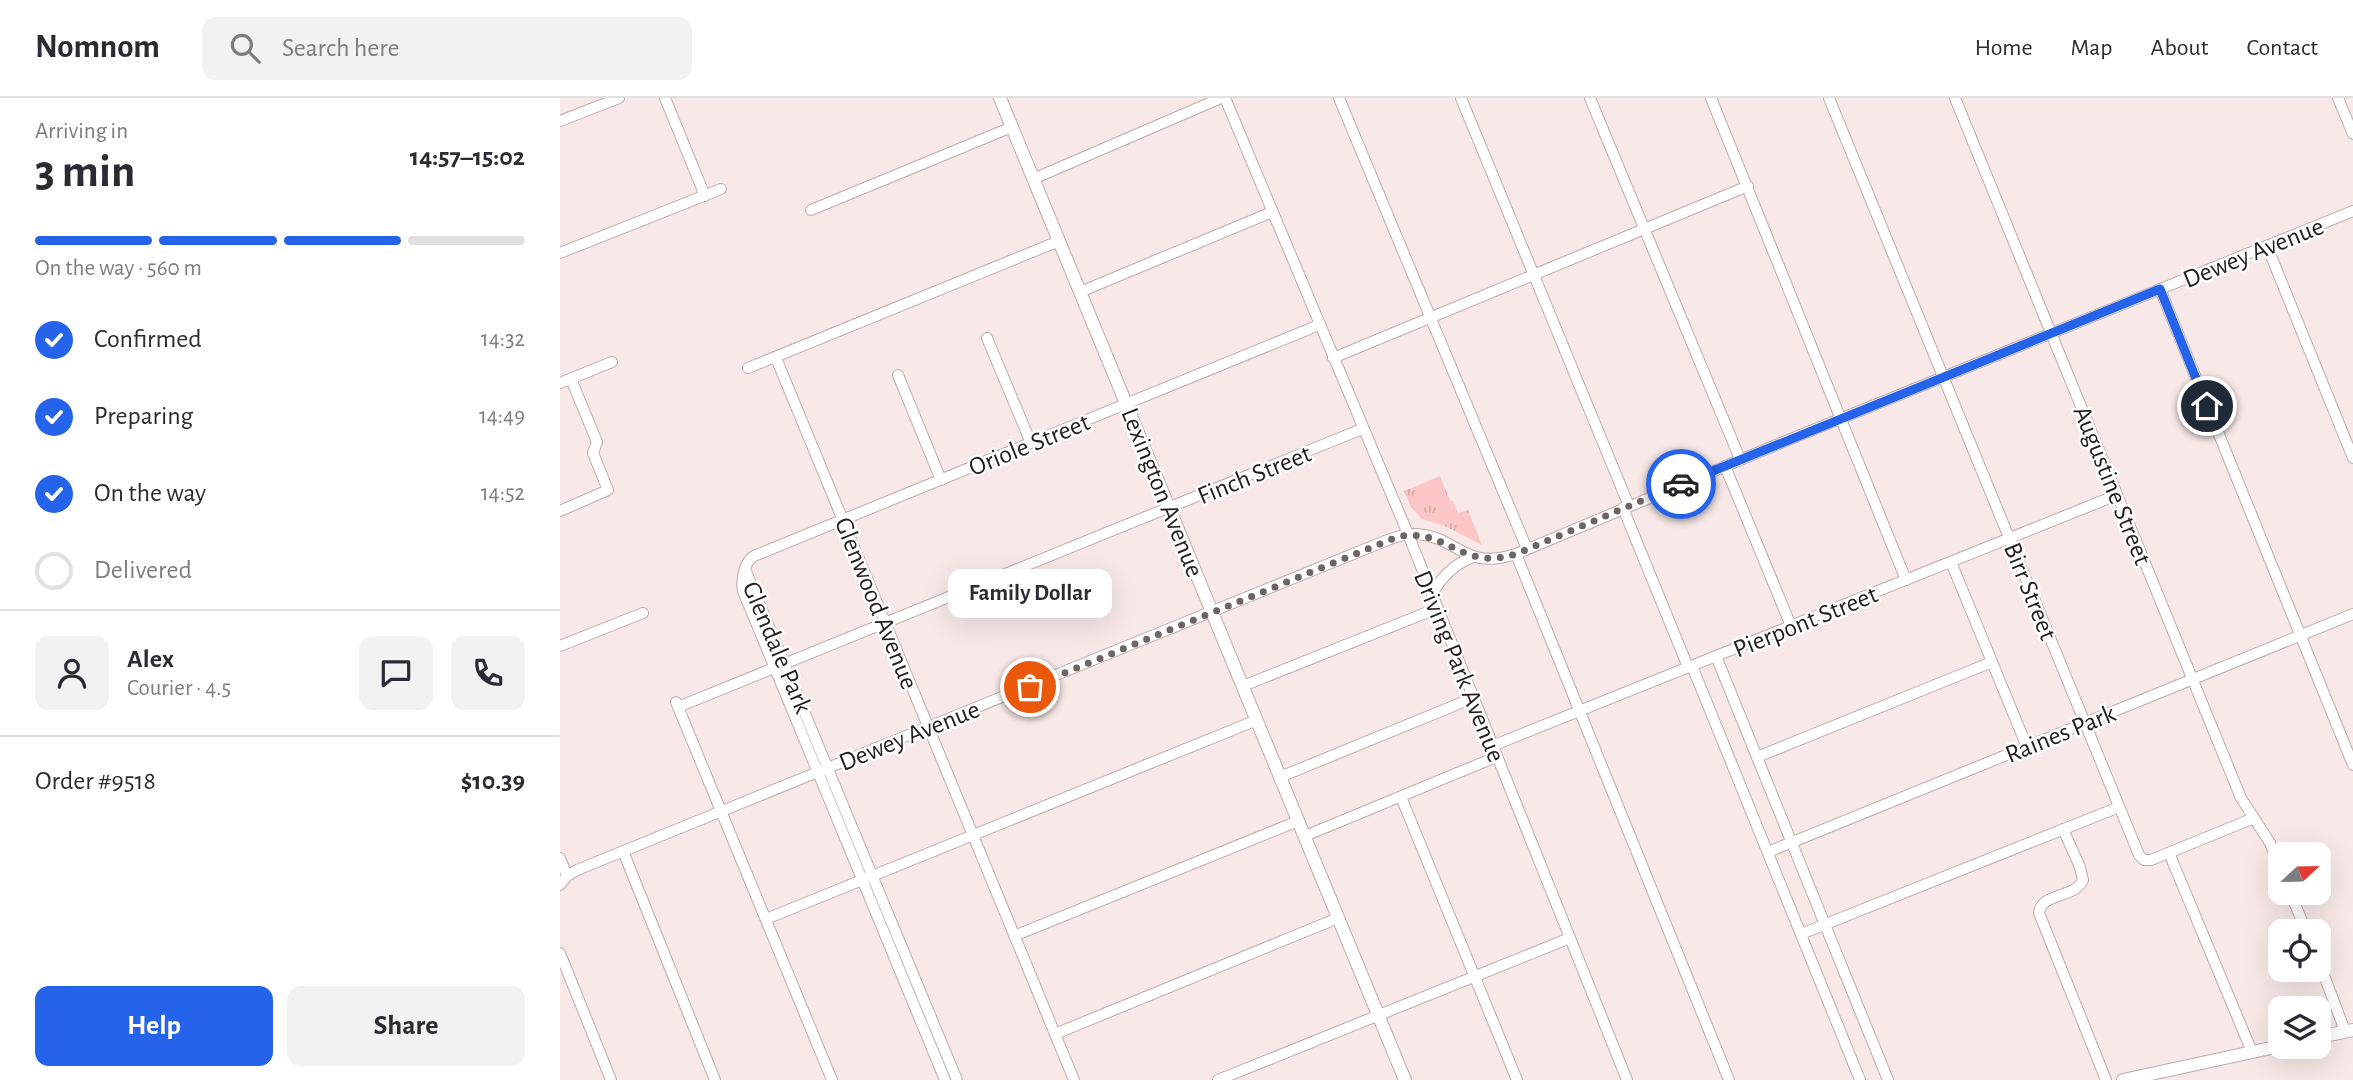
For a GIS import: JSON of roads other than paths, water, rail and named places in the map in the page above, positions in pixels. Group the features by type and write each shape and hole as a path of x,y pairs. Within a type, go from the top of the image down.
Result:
{"main road":[{"name":"Lexington Avenue","path":"1000,98 1405,1080"},
{"path":"2331,1034 2349,1030"},
{"path":"2123,1080 2268,1049"}],"street":[{"path":"560,121 619,98"},
{"path":"666,98 705,196"},
{"path":"1034,179 1223,98"},
{"name":"Driving Park Avenue","path":"1223,98 1408,534 1627,1080"},
{"path":"1339,98 1430,318 1522,552 1579,711 1729,1080"},
{"path":"1461,98 1860,1080"},
{"path":"1590,98 1740,459"},
{"path":"1711,98 1906,580"},
{"name":"Birr Street","path":"1829,98 1945,376 2119,807 2142,858 2146,860 2169,853"},
{"name":"Augustine Street","path":"1955,98 2241,798 2269,842"},
{"path":"2338,98 2353,134"},
{"path":"811,210 1012,127"},
{"path":"1333,358 1748,186"},
{"path":"560,253 721,189"},
{"name":"Dewey Avenue","path":"564,880 623,851 1385,541 1408,534 1428,536 1473,557 1492,560 1522,552 1740,459 2353,211"},
{"path":"1080,292 1272,212"},
{"path":"748,368 1059,241"},
{"path":"2267,246 2353,458"},
{"path":"2160,289 2353,765"},
{"name":"Oriole Street","path":"746,569 747,562 752,557 1319,325"},
{"path":"987,338 1031,443"},
{"name":"Glenwood Avenue","path":"776,358 1074,1080"},
{"path":"560,511 608,490 593,453 597,442 565,381 612,362"},
{"path":"898,375 941,480"},
{"name":"Finch Street","path":"721,811 677,705 780,666 1362,429"},
{"path":"1725,466 1791,626"},
{"name":"Pierpont Street","path":"1492,746 2118,495"},
{"path":"1432,594 1438,582 1453,566 1473,557"},
{"path":"1951,562 2027,747"},
{"name":"Glendale Park","path":"746,569 742,589 780,666 823,770 945,1080"},
{"path":"1243,686 1438,608"},
{"path":"560,646 643,613"},
{"name":"Raines Park","path":"1768,852 2353,614"},
{"path":"1716,656 1888,1080"},
{"path":"1757,757 1992,662"},
{"path":"1280,777 1473,698"},
{"path":"766,919 1257,720"},
{"path":"1305,836 1496,757"},
{"path":"1401,797 1517,1080"},
{"path":"1801,934 2119,807"},
{"path":"721,811 832,1080"},
{"path":"2252,1052 2169,853 2254,818"},
{"path":"1014,936 1298,821"},
{"path":"2063,829 2083,880 2072,891 2044,902 2039,913 2106,1080"},
{"path":"623,851 715,1080"},
{"path":"560,858 564,880"},
{"name":"Glendale Park","path":"867,878 957,1080"},
{"path":"1055,1034 1338,918"},
{"path":"1218,1080 1570,938"},
{"path":"560,953 611,1080"},
{"path":"2328,982 2349,1030"}],"place":[{"name":"Family Dollar","path":"1030,687"}]}
